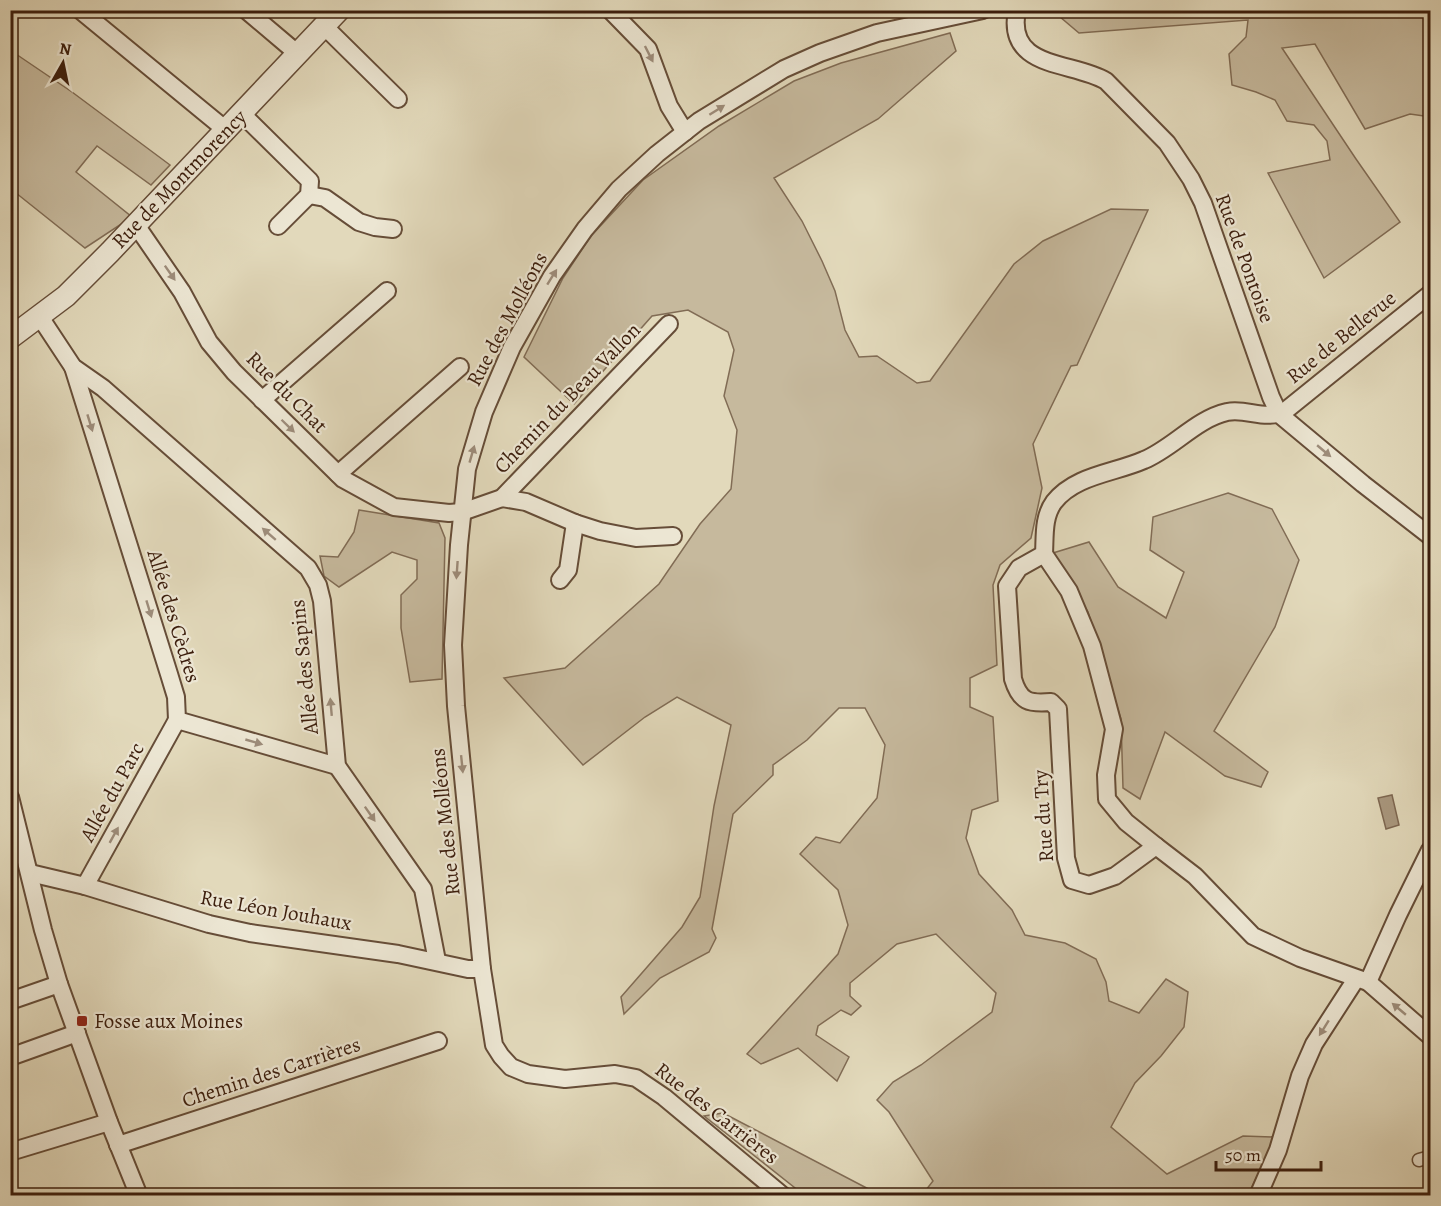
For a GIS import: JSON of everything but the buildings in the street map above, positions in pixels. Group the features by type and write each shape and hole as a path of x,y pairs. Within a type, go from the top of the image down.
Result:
{"street":[{"path":"80,10 226,130"},
{"path":"246,10 298,54"},
{"name":"Rue de Montmorency","path":"10,338 66,296 339,10"},
{"path":"610,10 648,49 669,106 685,132"},
{"name":"Rue des Molléons","path":"482,969 456,706 453,645 462,512 468,469 484,412 512,347 552,276 585,229 619,189 685,132 765,80 820,53 877,33 983,10"},
{"name":"Rue de Pontoise","path":"1017,10 1014,25 1021,45 1037,58 1051,64 1095,74 1106,81 1167,143 1191,179 1203,203 1279,414 1363,484 1431,536"},
{"path":"324,26 398,99"},
{"path":"242,114 310,181 309,195 278,226"},
{"path":"309,195 325,198 359,222 393,229"},
{"name":"Rue du Chat","path":"136,225 182,291 209,342 234,372 343,479 394,507 449,513 462,512"},
{"path":"262,400 387,291"},
{"name":"Rue de Bellevue","path":"1279,414 1431,294"},
{"name":"Allée des Sapins","path":"40,317 72,367 103,388 308,568 318,585 322,601 337,766 423,889 437,961"},
{"name":"Chemin du Beau Vallon","path":"462,512 502,498 669,324"},
{"name":"Allée des Cèdres","path":"72,367 176,697 177,720"},
{"path":"338,474 460,367"},
{"path":"1279,414 1272,416 1227,412 1209,420 1146,460 1089,478 1060,495 1053,503 1046,518 1044,555 1069,591 1092,646 1114,729 1106,775 1107,799 1126,822 1195,876 1253,936 1300,958 1362,981 1431,1036"},
{"path":"502,498 526,502 600,531 636,538 673,536"},
{"path":"561,580 568,570 575,523"},
{"name":"Rue du Try","path":"1044,555 1019,568 1007,586 1013,679 1017,693 1032,704 1051,702 1058,709 1066,858 1072,880 1089,885 1115,876 1156,846"},
{"path":"177,720 337,766"},
{"name":"Allée du Parc","path":"85,886 177,720"},
{"path":"10,796 18,859 30,873 43,930 59,984 139,1196"},
{"path":"1258,1196 1278,1150 1300,1076 1314,1044 1362,981 1431,850"},
{"name":"Rue Léon Jouhaux","path":"30,873 85,886 209,924 250,933 371,950 437,961 468,969 482,969"},
{"name":"Rue des Carrières","path":"482,969 495,1046 511,1067 528,1074 551,1079 615,1074 636,1078 664,1097 783,1196"},
{"path":"10,1001 59,984"},
{"path":"10,1057 77,1033"},
{"name":"Chemin des Carrières","path":"118,1145 438,1041"},
{"path":"10,1152 110,1122"}],"shaded area":[{"path":"1053,11 1430,11 1430,112 1424,116 1410,114 1365,129 1315,44 1282,48 1400,222 1324,278 1268,173 1330,160 1327,141 1314,125 1287,121 1275,100 1232,85 1229,54 1246,37 1248,20 1079,33"},
{"path":"950,33 956,51 878,119 774,178 802,221 822,261 835,291 845,330 859,357 877,356 917,383 930,381 1014,264 1043,241 1111,209 1148,210 1077,365 1071,366 1033,444 1042,488 1031,538 1000,565 993,585 997,665 970,678 970,707 993,717 998,801 972,810 966,838 979,874 1012,910 1025,935 1065,943 1096,959 1106,982 1109,1001 1139,1013 1166,979 1188,992 1184,1027 1135,1083 1111,1127 1167,1174 1243,1136 1276,1137 1248,1195 922,1195 933,1181 889,1112 877,1100 893,1082 921,1065 992,1012 996,993 936,934 897,944 850,983 850,996 861,1006 851,1015 841,1010 818,1026 816,1035 849,1057 837,1081 798,1048 761,1064 747,1054 838,954 848,925 838,890 800,854 816,837 840,843 877,798 885,745 865,708 839,708 807,740 773,765 773,775 733,814 712,929 716,938 709,952 660,978 624,1014 621,997 682,927 700,897 714,806 731,725 677,697 645,717 583,765 504,678 565,668 659,584 700,524 731,489 737,430 724,396 734,350 728,332 688,310 652,316 574,404 524,357 563,278 591,236 643,180 719,126 794,81 841,63"},
{"path":"10,50 72,92 170,165 151,185 97,146 76,172 132,217 85,248 11,189"},
{"path":"1228,493 1272,509 1299,560 1275,627 1214,731 1268,772 1261,787 1225,776 1165,732 1140,799 1123,788 1121,719 1088,612 1053,553 1089,542 1118,587 1166,618 1184,572 1150,550 1153,517"},
{"path":"359,510 439,523 445,538 442,679 410,682 401,628 401,595 417,579 417,560 392,552 339,587 324,576 320,556 338,557 354,532"},
{"path":"1392,795 1399,825 1386,829 1378,798"},
{"path":"723,1113 880,1195 804,1195 704,1116"}],"place":[{"name":"Fosse aux Moines","path":"82,1021"}]}
